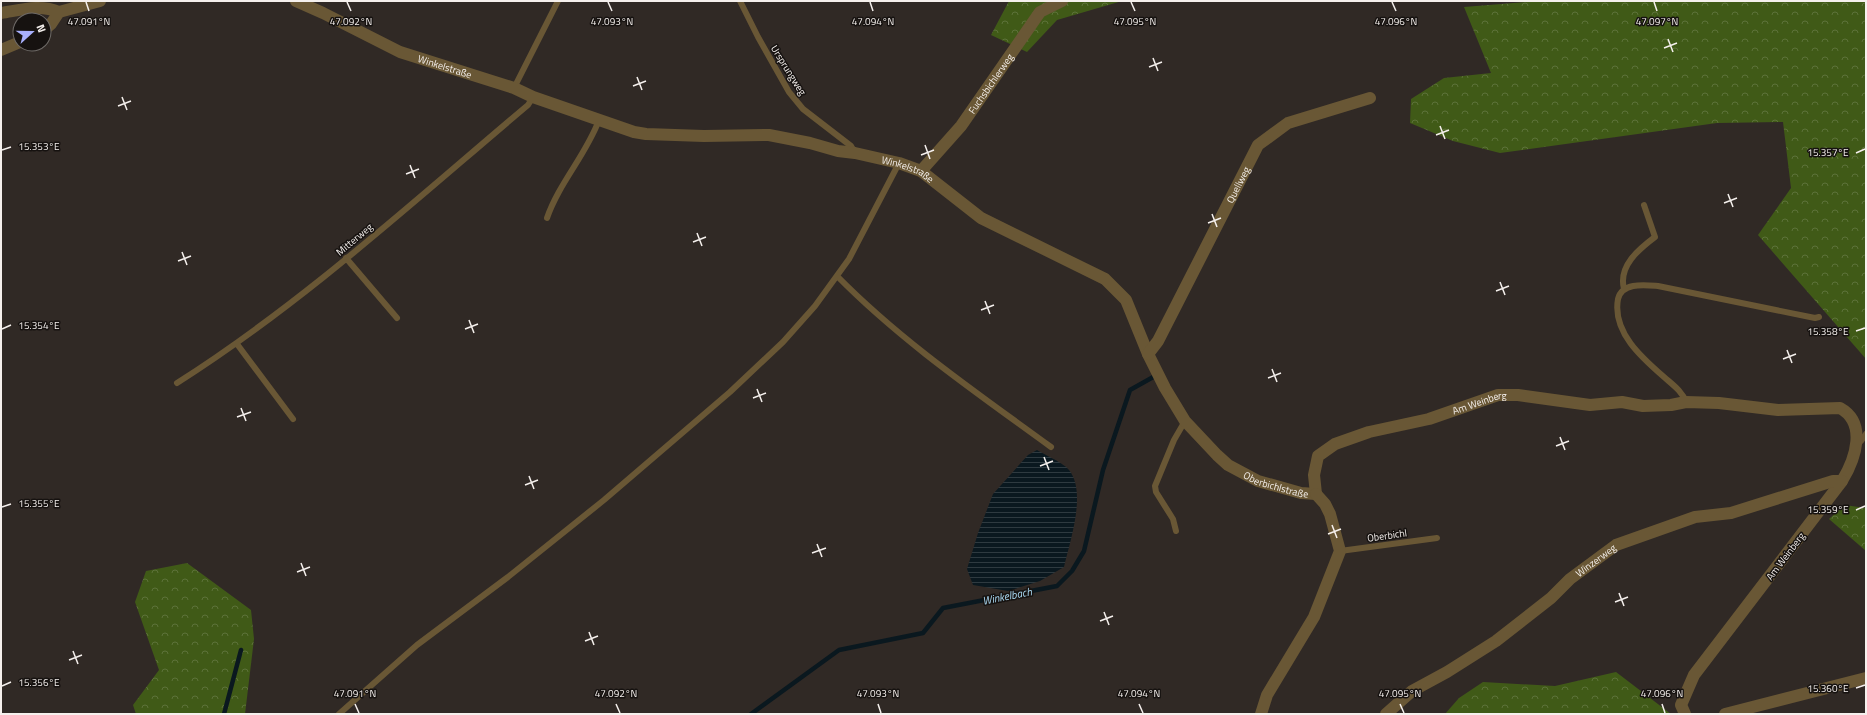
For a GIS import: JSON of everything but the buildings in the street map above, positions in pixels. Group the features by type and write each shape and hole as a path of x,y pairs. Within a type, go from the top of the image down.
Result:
{"street":[{"path":"52,22 59,12 86,3 100,1"},
{"name":"Winkelstraße","path":"296,1 323,12 400,52 514,88 533,97 599,120 646,134 704,136 768,135 810,142 838,151 855,152 899,163 920,171 981,218 1105,279 1126,300 1148,354"},
{"name":"Fuchsbichlerweg","path":"920,171 961,126 1040,12 1062,1"},
{"path":"1,13 38,7 50,8 59,12"},
{"path":"1,50 12,45"},
{"name":"Quellweg","path":"1148,354 1158,341 1258,145 1288,123 1370,98"},
{"name":"Oberbichlstraße","path":"1148,354 1165,388 1185,421 1228,465 1258,481 1301,494 1316,494 1325,504 1330,514 1340,551"},
{"name":"Am Weinberg","path":"1316,494 1314,475 1318,456 1335,444 1369,432 1429,419 1492,397 1518,395 1590,405 1622,402 1644,406 1671,405 1686,402 1719,403 1778,410 1840,408 1849,412 1857,422 1863,438 1857,458 1842,481 1694,675 1681,705 1684,714"},
{"name":"Winzerweg","path":"1386,714 1412,691 1447,672 1496,641 1551,598 1570,579 1616,546 1695,517 1731,513 1833,481 1842,481"},
{"path":"1261,714 1267,696 1314,617 1340,551"},
{"path":"1725,714 1866,678"}],"lane":[{"path":"514,88 558,1"},
{"name":"Ursprungweg","path":"740,1 758,37 789,92 803,109 851,146 855,152"},
{"name":"Mitterweg","path":"177,383 237,344 283,310 528,106 533,97"},
{"path":"547,218 560,192 593,135 599,120"},
{"path":"339,714 417,645 508,578 604,500 730,392 783,342 815,306 849,259 899,163"},
{"path":"1624,289 1623,278 1626,266 1643,246 1655,237 1644,204"},
{"path":"346,258 397,318"},
{"path":"837,276 884,320 960,380 1051,446"},
{"path":"1686,402 1678,390 1634,348 1621,326 1617,305 1619,294 1624,289 1636,285 1658,286 1815,318 1819,317"},
{"path":"237,344 293,419"},
{"path":"1176,531 1170,512 1156,492 1156,486 1174,440 1185,421"},
{"name":"Oberbichl","path":"1340,551 1437,538"}],"green space":[{"path":"1009,1 1122,1 1057,20 1027,52 991,35"},
{"path":"1539,1 1866,1 1866,359 1758,235 1791,188 1783,122 1717,123 1500,153 1453,141 1410,123 1411,99 1444,78 1491,73 1464,7"},
{"path":"1844,505 1866,508 1866,551 1829,519"},
{"path":"187,563 251,610 254,639 245,714 136,714 133,705 159,670 135,602 146,571"},
{"path":"1616,672 1671,714 1445,714 1459,698 1483,682 1555,686"}],"shaded area":[{"path":"1037,450 1067,467 1074,479 1077,491 1076,517 1064,567 1040,581 1008,591 973,585 967,569 978,533 993,494 1028,455"}],"waterway":[{"name":"Winkelbach","path":"751,714 839,650 923,633 943,608 1057,586 1072,571 1084,551 1103,470 1130,390 1155,376"},
{"path":"224,714 241,650"}]}
